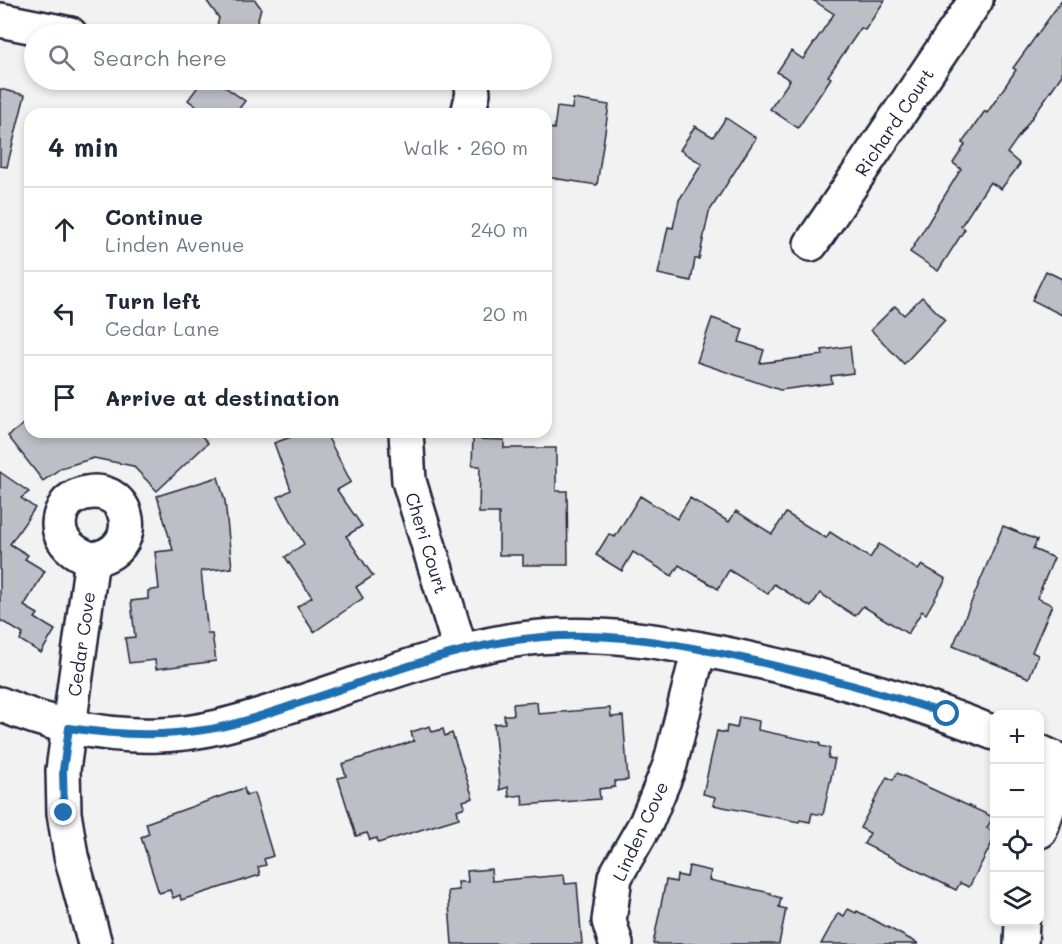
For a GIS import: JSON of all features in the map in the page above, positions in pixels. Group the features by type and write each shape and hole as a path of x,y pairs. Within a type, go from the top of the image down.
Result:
{"street":[{"name":"Richard Court","path":"811,244 976,0"},
{"path":"0,20 24,25"},
{"path":"469,108 473,90"},
{"name":"Cheri Court","path":"406,438 409,481 461,652"},
{"name":"Cedar Cove","path":"92,559 63,770 64,813 70,856 95,944"},
{"path":"0,704 33,718 69,728 116,735 162,735 207,730 249,719 461,652 508,641 560,635 612,636 699,648 871,689 947,714 990,731"},
{"name":"Linden Cove","path":"616,944 609,921 615,877 646,823 670,765 699,648"},
{"path":"1044,754 1062,764 1044,819"},
{"path":"1021,944 1022,926"}],"building":[{"path":"206,0 255,0 261,8 257,24 218,24 219,18"},
{"path":"813,0 885,0 865,30 861,28 828,76 831,78 798,128 770,109 790,80 777,72 791,51 803,59 834,14"},
{"path":"1062,0 1062,75 1007,153 1020,164 1001,189 990,182 961,226 965,229 938,271 910,252 961,169 953,163 965,145 962,143 985,111 987,113 1016,70 1013,68"},
{"path":"0,89 25,95 7,167 0,166"},
{"path":"196,90 229,90 245,101 240,108 198,108 188,100"},
{"path":"573,99 609,105 597,185 552,178 552,128 554,129 557,107 572,109"},
{"path":"726,118 756,138 709,212 699,259 695,259 691,281 658,274 668,227 673,228 679,200 702,164 680,150 695,126 713,137"},
{"path":"1046,271 1062,279 1062,315 1032,300"},
{"path":"922,297 945,320 904,364 871,330 895,306 904,315"},
{"path":"712,318 743,329 739,342 764,350 760,363 823,355 822,350 850,346 853,373 831,376 832,383 780,390 697,362"},
{"path":"24,424 24,438 203,438 208,443 157,491 133,466 94,458 61,468 43,481 8,436"},
{"path":"288,438 328,438 351,482 337,490 362,526 346,536 373,576 356,587 363,598 314,632 297,607 312,597 285,557 304,544 278,497 291,490 274,443"},
{"path":"473,439 504,440 504,448 556,448 556,491 567,491 568,565 523,565 523,555 499,555 499,513 479,513 480,466 472,466"},
{"path":"0,472 29,492 21,498 35,508 10,544 28,555 25,559 45,571 24,606 38,614 35,618 55,630 41,653 20,640 23,634 0,620"},
{"path":"218,477 225,501 232,568 201,571 208,634 212,634 216,661 156,669 155,660 129,663 125,638 135,637 131,601 148,599 148,591 159,589 155,552 173,550 157,496"},
{"path":"640,496 677,519 690,498 729,522 736,511 772,534 786,513 826,538 830,532 870,558 879,544 918,570 922,565 946,579 926,614 922,611 908,634 863,606 855,616 820,593 811,607 774,584 768,594 729,570 718,589 679,565 672,576 633,552 622,571 596,555 609,534 615,537"},
{"path":"1003,526 1037,540 1033,549 1054,558 1037,598 1052,605 1032,652 1038,655 1029,678 953,646"},
{"path":"537,702 538,714 610,708 611,717 623,716 628,780 615,781 615,787 599,789 600,799 523,805 522,795 509,797 508,787 500,790 494,724 505,723 504,715 514,715 513,704"},
{"path":"739,717 759,721 758,730 820,743 820,746 830,748 828,758 835,759 823,815 812,813 810,822 800,820 799,822 713,805 715,797 703,794 717,731 726,733 727,726 737,728"},
{"path":"430,726 432,732 443,729 445,736 452,733 473,798 463,801 465,807 457,810 459,818 378,843 377,838 370,840 367,833 356,836 338,778 346,776 342,764 414,741 411,732"},
{"path":"897,773 990,816 987,828 990,830 990,847 969,887 960,883 956,890 864,844 870,833 860,828 887,777 893,780"},
{"path":"244,788 246,795 254,793 273,856 264,859 266,865 258,867 260,875 181,900 180,895 173,898 170,890 159,893 141,837 149,834 146,823"},
{"path":"689,866 711,871 709,880 771,893 781,898 779,907 786,909 779,944 653,944 666,880 676,882 677,875 687,877"},
{"path":"491,869 492,881 564,875 565,884 577,883 582,944 452,944 448,891 459,890 458,882 468,882 467,871"},
{"path":"848,909 856,913 857,911 919,944 821,944 838,913 844,916"}],"route":[{"path":"64,813 63,770 69,728 116,735 162,735 207,730 249,719 461,652 508,641 560,635 612,636 683,645 871,689 947,714"}]}
